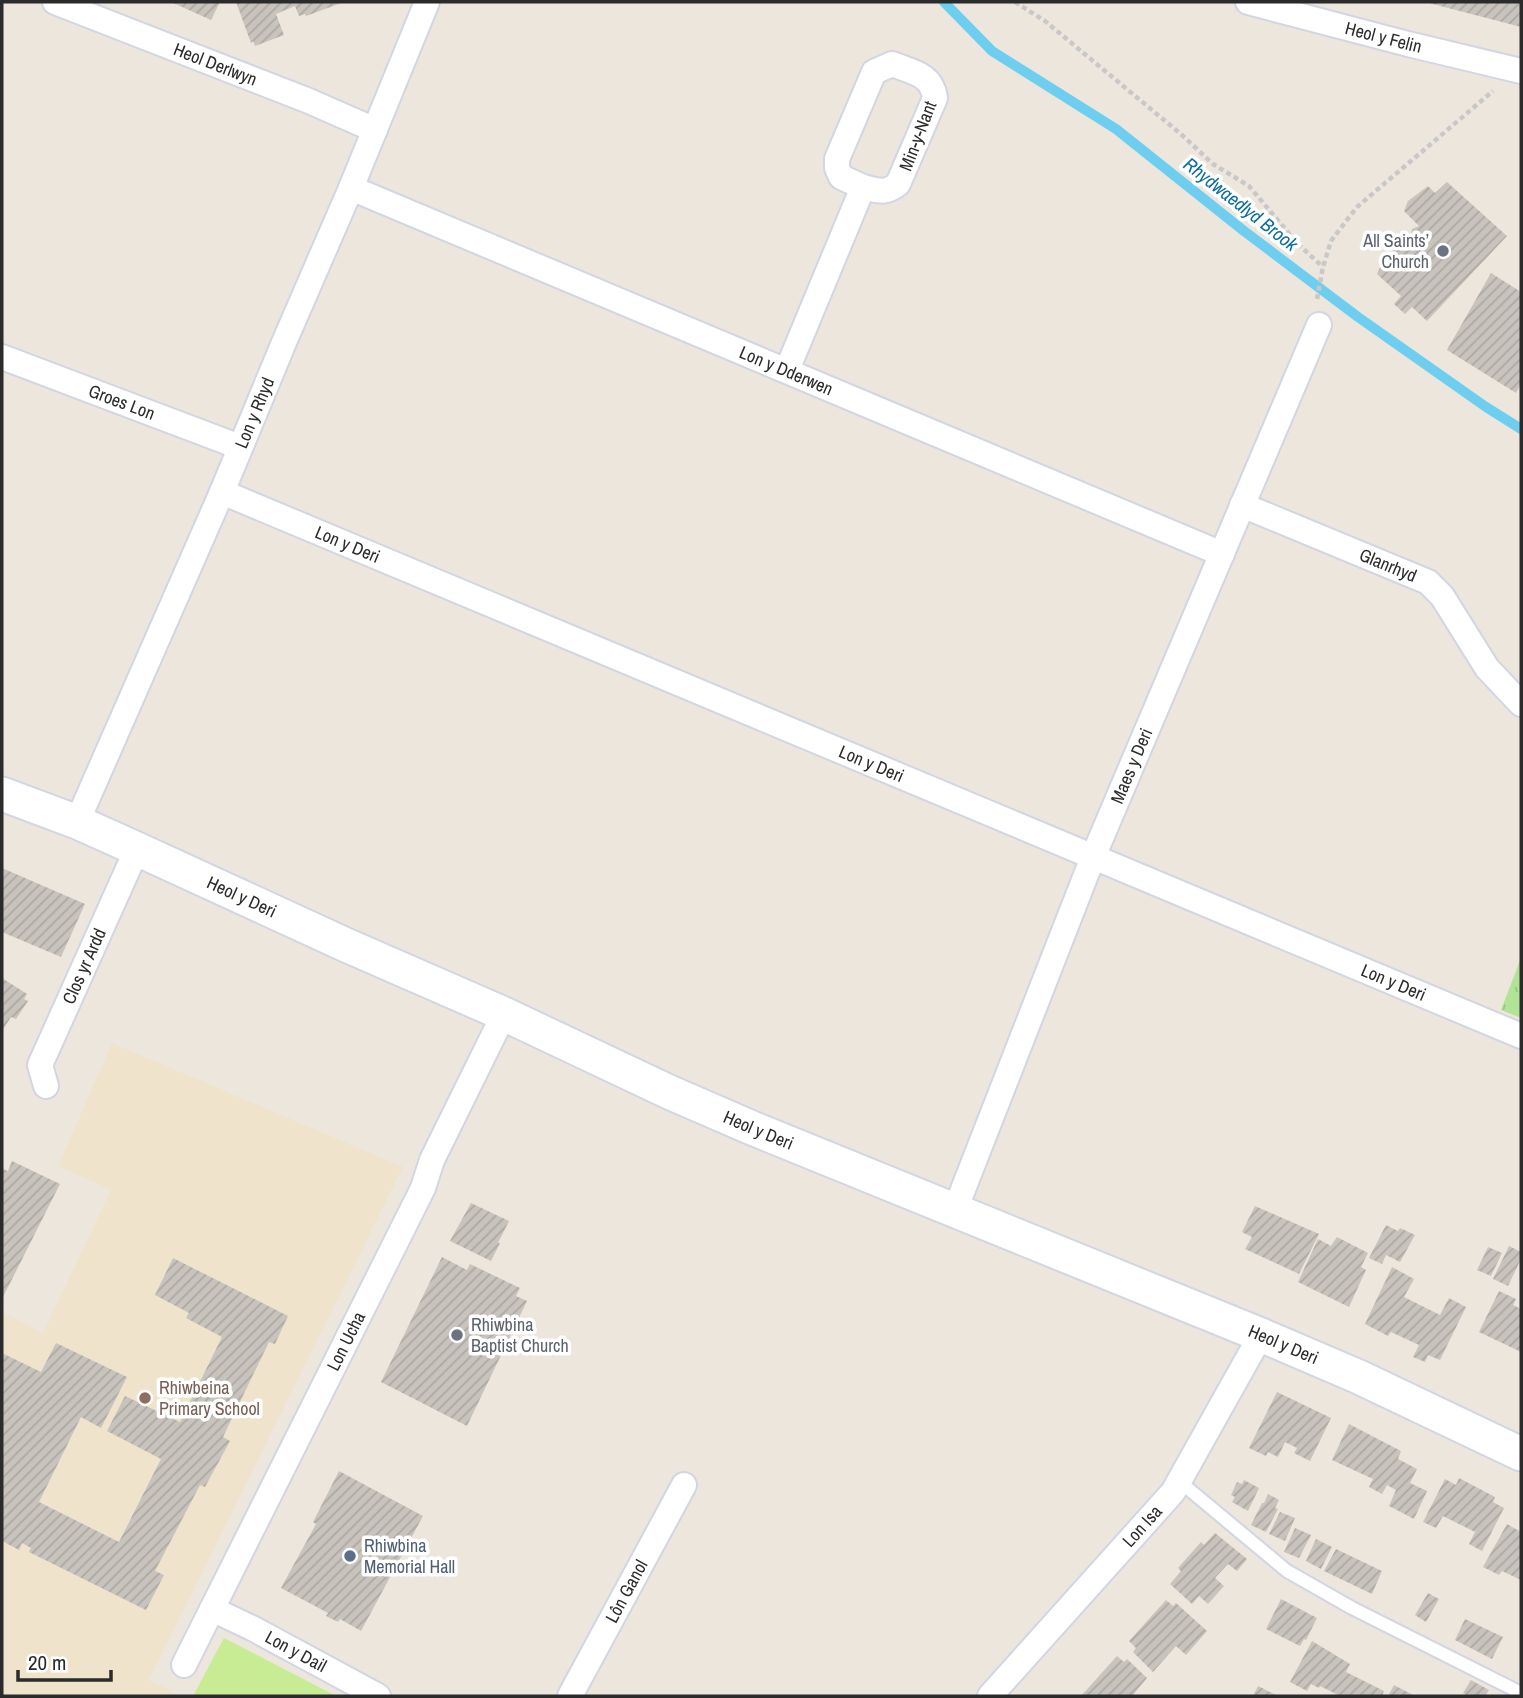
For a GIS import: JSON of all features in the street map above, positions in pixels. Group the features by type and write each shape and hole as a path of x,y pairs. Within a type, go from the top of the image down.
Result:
{"street":[{"name":"Heol Derlwyn","path":"55,2 309,101 375,130"},
{"name":"Lon y Rhyd","path":"77,822 222,492 428,2"},
{"name":"Heol y Felin","path":"1248,2 1324,12 1519,71"},
{"name":"Min-y-Nant","path":"892,64 927,78 935,98 898,184 889,190 877,191 863,187 841,177 836,159 874,72 892,64"},
{"path":"786,370 863,187"},
{"name":"Lon y Dderwen","path":"351,188 1222,554"},
{"name":"Maes y Deri","path":"956,1210 1093,857 1222,554 1317,315"},
{"name":"Groes Lon","path":"2,357 240,447"},
{"name":"Lon y Deri","path":"222,492 1521,1036"},
{"name":"Glanrhyd","path":"1242,505 1428,582 1441,596 1487,668 1521,704"},
{"name":"Heol y Deri","path":"2,794 77,822 504,1014 669,1092 1261,1335 1359,1377 1521,1454"},
{"name":"Clos yr Ardd","path":"46,1086 40,1065 137,849"},
{"name":"Lon Ucha","path":"184,1665 423,1188 432,1160 504,1014"},
{"name":"Lon Isa","path":"990,1696 1163,1504 1179,1482 1261,1335"},
{"name":"Lôn Ganol","path":"570,1696 684,1485"},
{"name":"Lon y Dail","path":"212,1609 377,1696"}],"lane":[{"path":"1179,1482 1287,1571 1352,1608 1521,1693"}],"path":[{"path":"1015,2 1045,21 1213,164 1249,186 1297,243 1323,268"},
{"path":"1317,315 1323,268 1331,241 1357,206 1519,71"}],"shaded area":[{"name":"Rhiwbeina Primary School","path":"112,1043 403,1167 149,1680 180,1696 2,1696 2,1312 43,1333 111,1190 58,1166"}],"green space":[{"path":"1521,958 1521,1018 1501,1010"},
{"path":"224,1638 336,1696 193,1696"}],"building":[{"path":"171,2 220,2 211,20"},
{"path":"236,2 344,2 306,16 299,16 295,6 276,14 284,35 255,46 253,41 251,43"},
{"path":"1521,2 1521,27 1429,3"},
{"name":"All Saints’ Church","path":"1447,182 1507,236 1427,321 1412,307 1405,314 1394,304 1401,296 1377,274 1385,256 1389,259 1396,245 1400,247 1407,233 1411,235 1412,229 1419,226 1404,211 1408,201 1428,186 1435,193"},
{"path":"1491,273 1521,292 1521,384 1516,393 1447,350"},
{"path":"2,868 85,904 61,957 2,932"},
{"path":"2,978 27,994 24,999 28,1001 16,1019 11,1017 2,1031"},
{"path":"12,1161 60,1184 2,1299 2,1171 8,1171"},
{"path":"471,1203 509,1221 491,1261 450,1241"},
{"path":"1255,1206 1319,1234 1299,1274 1245,1249 1252,1237 1242,1232"},
{"path":"1386,1225 1415,1235 1400,1262 1386,1255 1382,1264 1369,1258"},
{"path":"1337,1237 1368,1253 1361,1267 1366,1270 1349,1307 1298,1282 1318,1239 1331,1246"},
{"path":"1509,1246 1521,1252 1521,1259 1508,1286 1493,1279"},
{"path":"1488,1247 1502,1253 1491,1276 1477,1270"},
{"name":"Rhiwbina Baptist Church","path":"442,1257 467,1270 470,1264 520,1288 516,1296 527,1301 467,1426 381,1382"},
{"path":"173,1258 288,1316 275,1344 269,1342 223,1437 230,1441 205,1487 200,1485 155,1571 164,1575 146,1610 29,1552 31,1548 22,1543 19,1550 2,1541 2,1353 41,1372 56,1343 127,1377 101,1428 81,1417 39,1502 119,1542 161,1459 107,1431 125,1396 180,1422 222,1337 186,1318 189,1313 155,1295"},
{"path":"1392,1267 1414,1279 1404,1297 1440,1315 1449,1298 1466,1307 1440,1360 1428,1355 1425,1362 1413,1357 1419,1345 1391,1332 1388,1336 1365,1324"},
{"path":"1499,1291 1516,1299 1513,1305 1521,1309 1521,1352 1479,1332"},
{"path":"1277,1392 1331,1418 1310,1461 1294,1453 1297,1448 1285,1442 1278,1457 1268,1452 1266,1456 1249,1448"},
{"path":"1349,1424 1401,1451 1398,1459 1417,1469 1410,1483 1427,1491 1414,1519 1389,1506 1396,1490 1387,1485 1382,1494 1369,1487 1373,1479 1332,1460"},
{"name":"Rhiwbina Memorial Hall","path":"339,1471 423,1516 361,1631 340,1619 338,1622 326,1616 328,1613 281,1588 316,1524 313,1522"},
{"path":"1459,1478 1495,1497 1493,1502 1504,1508 1482,1551 1469,1544 1475,1532 1443,1516 1436,1528 1423,1522 1445,1479 1456,1485"},
{"path":"1244,1480 1259,1488 1248,1511 1232,1502 1235,1497 1231,1495 1237,1482 1242,1484"},
{"path":"1268,1494 1279,1500 1275,1508 1278,1509 1266,1532 1251,1525"},
{"path":"1280,1512 1295,1518 1285,1541 1269,1534"},
{"path":"1507,1524 1521,1532 1521,1580 1502,1571 1499,1575 1483,1567"},
{"path":"1295,1528 1311,1535 1299,1558 1284,1552"},
{"path":"1215,1533 1247,1559 1237,1571 1228,1564 1215,1578 1224,1586 1208,1604 1199,1596 1192,1604 1170,1584 1181,1571 1178,1568 1201,1542 1204,1545"},
{"path":"1316,1539 1332,1547 1321,1569 1306,1561"},
{"path":"1336,1549 1382,1571 1372,1594 1324,1571"},
{"path":"1428,1593 1439,1599 1426,1622 1415,1615"},
{"path":"1281,1599 1317,1618 1300,1646 1266,1629"},
{"path":"1166,1600 1173,1606 1176,1603 1207,1631 1186,1655 1176,1646 1153,1672 1133,1652 1136,1648 1129,1641"},
{"path":"1465,1619 1503,1637 1492,1659 1455,1640"},
{"path":"1312,1641 1350,1664 1346,1672 1384,1691 1382,1696 1340,1696 1311,1684 1307,1691 1290,1682"},
{"path":"1117,1656 1124,1662 1127,1659 1147,1678 1132,1696 1081,1696"},
{"path":"1471,1680 1489,1690 1485,1696 1468,1696 1463,1693"},
{"path":"1394,1685 1415,1696 1388,1696"},
{"path":"1258,1686 1278,1696 1253,1696"}],"waterway":[{"name":"Rhydwaedlyd Brook","path":"944,2 992,51 1116,129 1358,317 1521,429"}],"place":[{"name":"All Saints’ Church","path":"1443,251"},
{"name":"Rhiwbina Baptist Church","path":"457,1335"},
{"name":"Rhiwbeina Primary School","path":"145,1398"},
{"name":"Rhiwbina Memorial Hall","path":"350,1556"}]}
